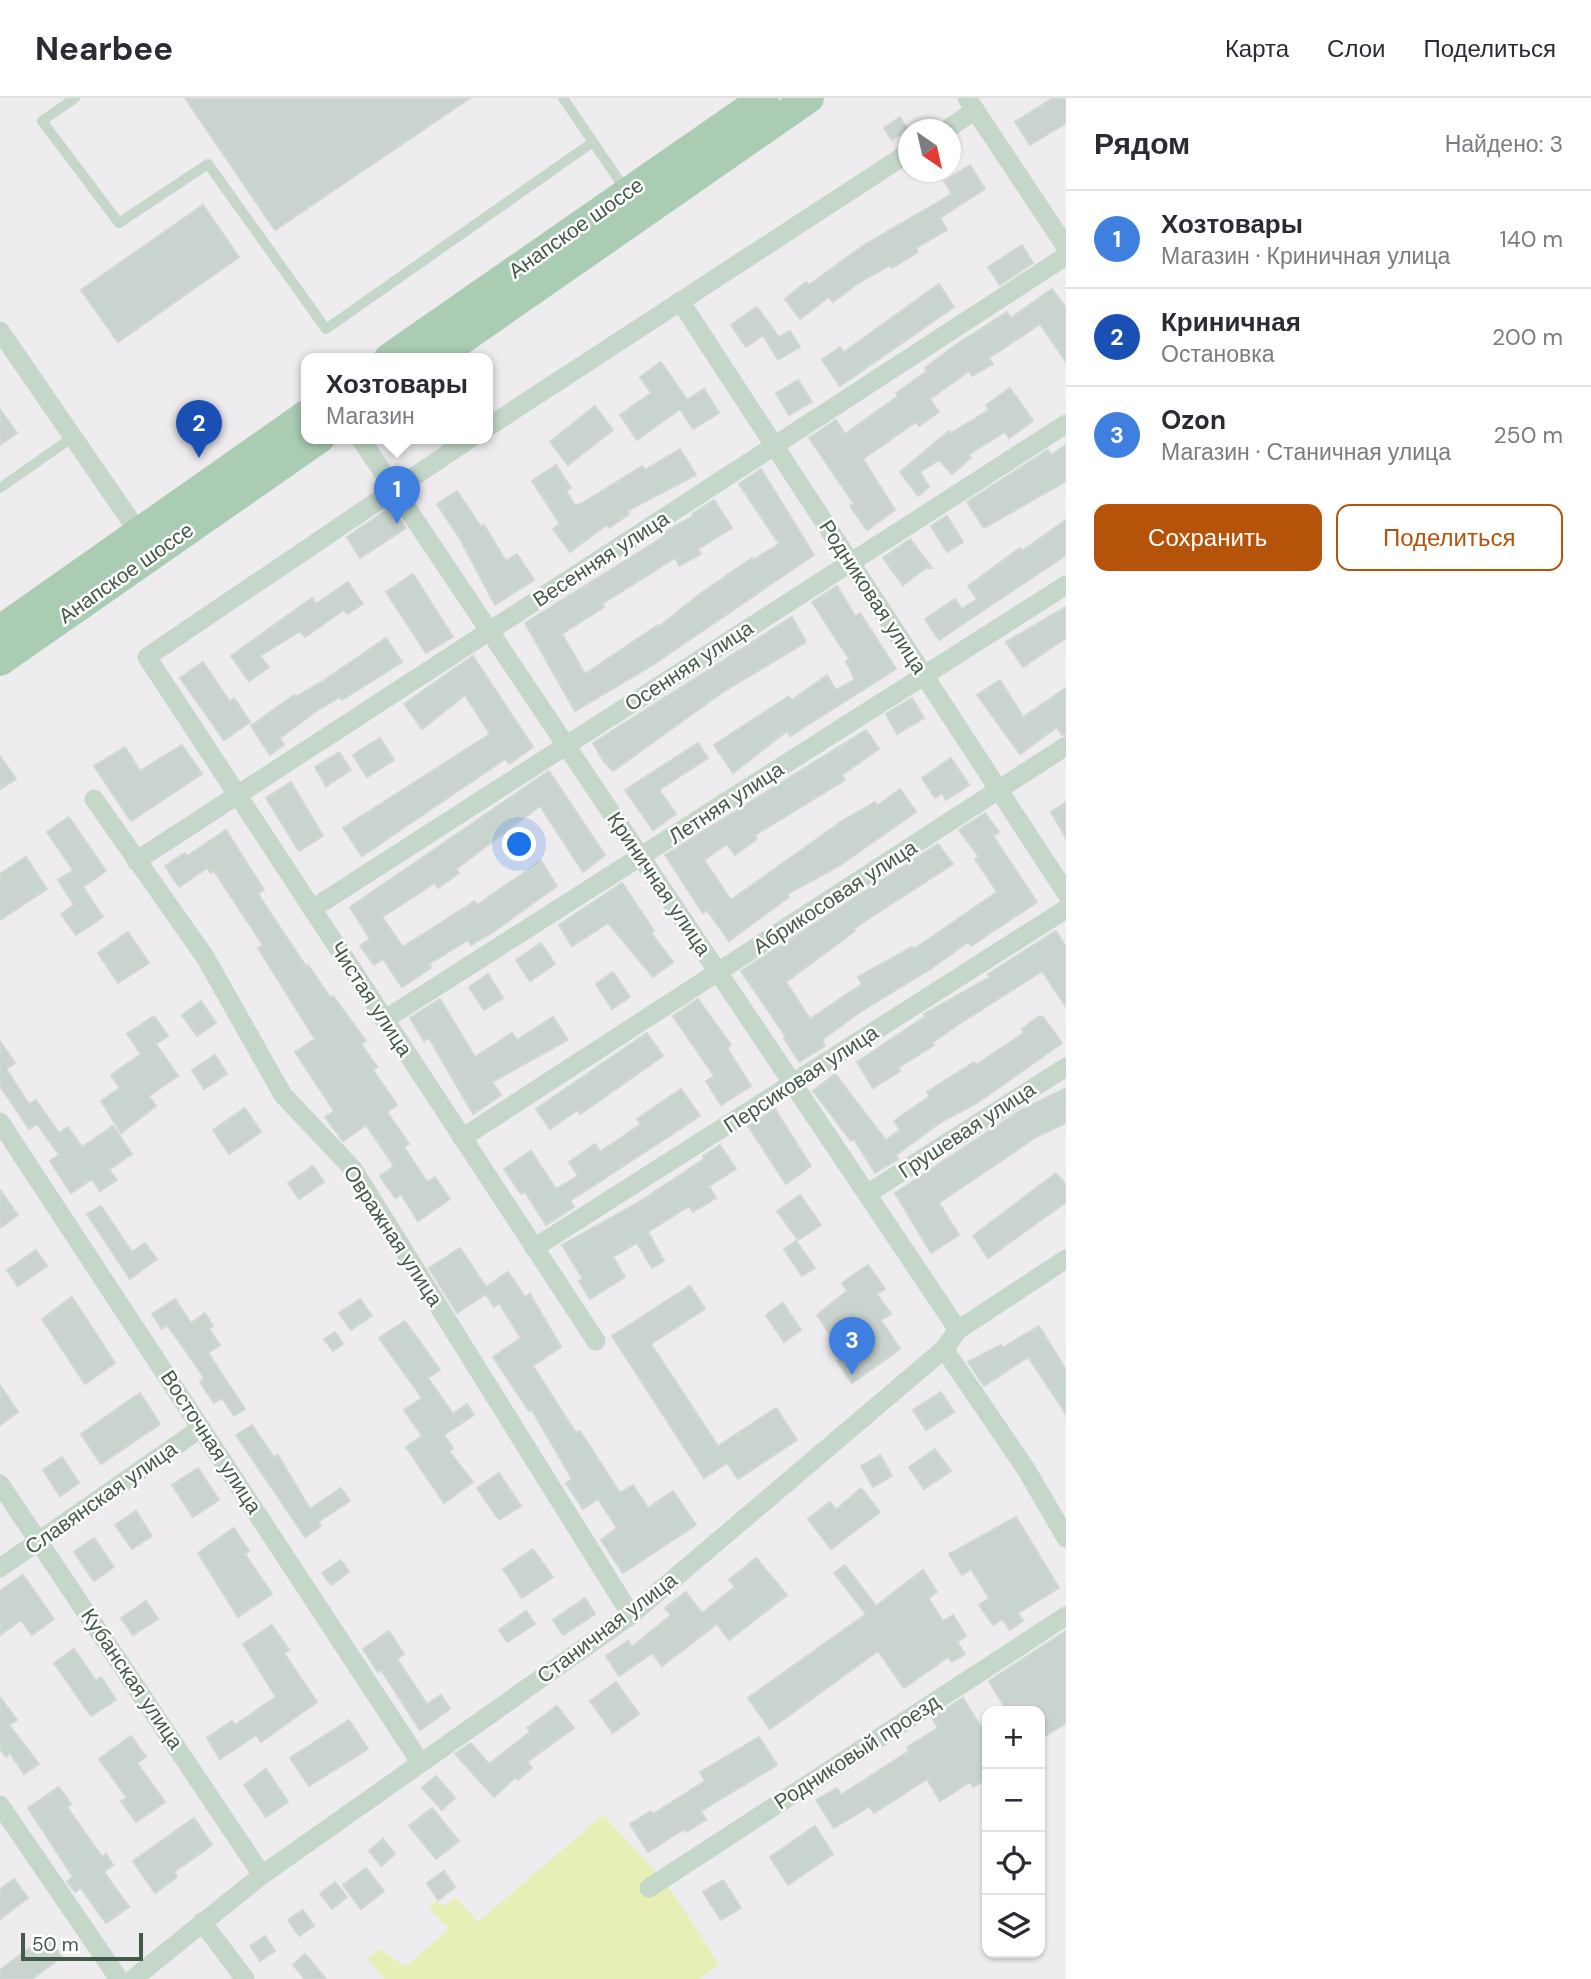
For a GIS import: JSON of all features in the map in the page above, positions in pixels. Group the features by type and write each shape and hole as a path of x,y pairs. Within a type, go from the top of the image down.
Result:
{"main road":[{"name":"Анапское шоссе","path":"395,353 764,98"},
{"name":"Анапское шоссе","path":"442,353 809,98"},
{"name":"Анапское шоссе","path":"0,630 301,419"},
{"name":"Анапское шоссе","path":"0,660 311,444"}],"street":[{"path":"957,119 971,104 1066,247"},
{"path":"493,424 898,159"},
{"name":"Весенняя улица","path":"136,861 1066,256"},
{"name":"Родниковая улица","path":"680,301 1066,893"},
{"path":"0,331 139,533"},
{"name":"Осенняя улица","path":"312,909 1066,424"},
{"name":"Криничная улица","path":"364,444 958,1330"},
{"path":"394,489 462,444"},
{"name":"Чистая улица","path":"394,489 147,657 596,1341"},
{"name":"Летняя улица","path":"384,1020 642,858 1066,585"},
{"name":"Абрикосовая улица","path":"462,1138 1066,746"},
{"name":"Овражная улица","path":"94,799 205,957 284,1095 353,1168 631,1615"},
{"name":"Персиковая улица","path":"534,1248 1066,909"},
{"name":"Грушевая улица","path":"867,1194 1066,1067"},
{"name":"Восточная улица","path":"3,1135 201,1428 420,1762"},
{"name":"Станичная улица","path":"133,1979 262,1875 631,1615 944,1349 958,1330 1066,1259"},
{"path":"944,1349 1027,1469 1066,1538"},
{"name":"Славянская улица","path":"0,1568 201,1428"},
{"name":"Кубанская улица","path":"0,1484 262,1875"},
{"name":"Родниковый проезд","path":"649,1888 1066,1616"},
{"path":"0,1805 119,1979"},
{"path":"202,1922 245,1979"}],"lane":[{"path":"75,98 42,121 119,223 208,164 326,329 593,142"},
{"path":"563,98 628,192"},
{"path":"0,488 73,437"}],"green space":[{"path":"603,1815 667,1884 719,1964 699,1979 385,1979 367,1959 380,1949 405,1967 449,1929 428,1907 436,1902 446,1906 455,1897 478,1922"}],"building":[{"path":"185,98 470,98 275,230"},
{"path":"1053,98 1066,98 1066,123 1030,145 1015,122"},
{"path":"900,117 901,119 898,119 898,136 892,140 884,128"},
{"path":"970,165 985,189 940,218 947,230 916,248 918,252 892,268 890,265 857,284 833,302 829,297 800,319 785,299 806,282 809,285 864,245 952,194 945,182 961,182 961,171"},
{"path":"203,205 239,257 118,342 81,290"},
{"path":"1022,245 1033,263 1000,285 988,267"},
{"path":"939,284 954,307 840,386 822,360 840,347 844,352"},
{"path":"1052,289 1066,308 1066,362 1040,324 989,358 993,364 972,376 969,371 930,399 939,412 919,426 916,422 863,459 895,510 867,530 850,506 854,504 809,438 836,420 845,434 898,396 896,393 927,371 925,368 954,346 1007,312 1011,318"},
{"path":"757,307 779,337 790,331 800,347 778,360 763,335 746,347 731,325"},
{"path":"661,362 687,400 704,389 719,413 693,429 680,409 637,440 620,415 651,393 640,377"},
{"path":"798,380 812,402 789,415 776,393"},
{"path":"1010,388 1033,421 1009,438 1005,432 968,455 971,458 952,474 939,460 920,472 929,487 918,496 900,472 949,431 951,433 989,410 986,405"},
{"path":"595,406 613,430 568,465 550,442"},
{"path":"0,409 17,433 0,445"},
{"path":"1066,445 1066,481 984,528 967,502 1048,450 1051,455"},
{"path":"680,449 696,475 627,511 629,514 609,528 606,525 570,552 553,529 560,524 532,481 556,465 571,488 566,491 575,505 581,504 642,466 645,470"},
{"path":"761,469 814,555 651,666 575,711 525,623 663,537 661,534 693,516 692,514 714,500 732,528 698,549 701,554 679,566 675,558 602,604 604,607 562,634 585,674 658,625 659,627 697,596 752,558 753,560 779,544 739,484"},
{"path":"457,491 481,527 484,525 506,561 517,554 534,580 495,605 460,539 437,504"},
{"path":"391,507 406,528 360,558 347,537"},
{"path":"947,516 963,542 947,552 931,526"},
{"path":"1066,520 1066,555 939,640 925,619 955,599 962,609 977,599 968,586 1020,548 1022,551"},
{"path":"910,539 932,568 926,568 903,585 883,558"},
{"path":"413,574 453,637 426,653 386,592"},
{"path":"348,582 363,604 347,614 344,610 305,637 300,631 260,656 269,667 249,681 231,656 312,598 316,604"},
{"path":"837,586 855,616 860,613 896,669 790,736 787,731 733,773 714,745 789,696 792,700 827,675 836,690 855,679 846,662 849,659 812,602"},
{"path":"1066,607 1066,638 1023,667 1006,642"},
{"path":"792,617 806,642 723,692 613,771 604,762 593,743"},
{"path":"386,638 402,662 342,700 340,697 318,710 280,738 284,745 270,755 251,726 294,695 295,697 323,681"},
{"path":"473,656 533,747 509,764 505,759 362,856 343,828 490,734 465,695 422,729 404,704"},
{"path":"203,662 230,702 234,698 250,722 224,740 180,678"},
{"path":"1000,680 1023,717 1066,688 1066,734 1062,735 1057,727 1020,754 977,695"},
{"path":"912,698 924,718 897,734 886,714"},
{"path":"866,730 879,749 842,775 845,780 755,835 757,839 735,855 727,844 704,860 731,900 842,821 875,802 877,806 900,789 916,812 839,866 787,894 789,897 729,941 707,910 703,913 665,855"},
{"path":"380,738 394,760 367,777 353,755"},
{"path":"698,743 708,758 659,790 676,814 653,830 625,790"},
{"path":"182,745 202,774 131,821 94,766 125,747 140,771"},
{"path":"339,752 351,770 326,786 315,767"},
{"path":"0,756 16,779 0,789"},
{"path":"951,758 969,785 946,800 942,793 935,798 922,778"},
{"path":"549,771 605,855 583,872 540,806 456,869 459,873 438,888 435,883 382,917 403,947 475,901 477,905 541,861 557,886 493,932 471,945 468,940 429,964 431,968 402,987 383,959 374,965 360,946 370,939 350,907"},
{"path":"291,782 323,836 299,851 266,798"},
{"path":"1066,802 1066,838 1051,812"},
{"path":"985,813 999,832 993,836 1037,902 971,946 968,942 932,968 860,1012 822,1040 825,1046 799,1062 784,1038 786,1037 741,971 938,844 953,864 853,929 855,931 786,982 810,1019 862,984 858,977 912,947 914,949 997,892 975,859 979,857 959,830"},
{"path":"69,817 106,871 83,887 103,917 76,935 61,914 74,905 58,880 73,870 47,832"},
{"path":"226,830 264,890 258,894 277,923 306,966 308,965 330,997 333,996 366,1041 361,1044 377,1067 373,1070 397,1105 387,1112 409,1144 404,1147 427,1182 435,1177 450,1199 418,1221 401,1194 395,1198 380,1176 394,1166 366,1125 343,1141 325,1117 334,1111 295,1052 315,1039 258,948 263,945 214,871 211,873 207,868 179,887 165,866 185,853 187,856"},
{"path":"26,857 47,889 0,920 0,874"},
{"path":"622,883 654,931 651,933 673,962 653,977 608,923 572,946 559,925"},
{"path":"1056,931 1066,947 1066,1007 1042,971 959,1024 932,1043 934,1045 898,1068 900,1071 873,1088 857,1062 926,1016 924,1014 990,977 988,974"},
{"path":"128,932 149,963 118,983 98,953"},
{"path":"541,943 555,964 530,981 516,960"},
{"path":"613,972 630,997 612,1009 596,984"},
{"path":"488,974 503,998 484,1010 469,987"},
{"path":"440,999 475,1057 512,1033 517,1040 553,1017 568,1040 492,1082 501,1095 473,1114 429,1038 424,1041 410,1018"},
{"path":"698,999 731,1045 727,1048 751,1086 721,1105 706,1081 714,1076 673,1016"},
{"path":"201,1001 216,1023 197,1036 182,1015"},
{"path":"154,1016 168,1036 156,1044 178,1076 149,1096 156,1106 121,1133 101,1101 120,1088 111,1075 141,1054 127,1034"},
{"path":"1038,1017 1043,1017 1062,1043 977,1103 941,1122 896,1155 898,1159 875,1173 854,1139 851,1141 813,1091 835,1074 886,1140 900,1130 894,1121 930,1096 927,1092 974,1062 976,1065 1024,1033 1022,1029"},
{"path":"647,1033 663,1056 580,1114 578,1110 550,1129 536,1109"},
{"path":"0,1041 15,1063 6,1069 29,1104 36,1100 59,1133 68,1127 82,1147 113,1126 132,1154 109,1170 117,1180 100,1191 92,1179 71,1193 50,1161 59,1155 37,1124 29,1129 0,1086"},
{"path":"215,1055 227,1074 204,1089 192,1070"},
{"path":"1066,1088 1066,1123 1036,1137 939,1203 959,1235 931,1253 895,1193 1021,1110"},
{"path":"681,1089 700,1116 570,1201 574,1207 546,1225 525,1192 521,1194 504,1169 531,1151 556,1189 578,1176 569,1162 595,1144 600,1152 641,1124 637,1119"},
{"path":"245,1108 261,1132 229,1154 213,1130"},
{"path":"775,1109 811,1166 786,1184 748,1126"},
{"path":"720,1145 736,1169 709,1186 716,1198 693,1212 689,1206 648,1232 664,1261 652,1268 637,1243 613,1257 625,1277 590,1299 579,1281 583,1279 562,1245 639,1202 704,1159 703,1156"},
{"path":"313,1166 324,1182 299,1199 288,1183"},
{"path":"1056,1173 1066,1185 1066,1202 988,1258 973,1236"},
{"path":"0,1190 18,1215 0,1228"},
{"path":"800,1195 821,1225 798,1240 777,1211"},
{"path":"101,1206 132,1252 145,1243 157,1259 130,1279 87,1214"},
{"path":"796,1241 815,1268 802,1276 784,1249"},
{"path":"460,1248 486,1287 508,1272 525,1297 530,1294 561,1347 533,1366 576,1433 580,1431 620,1493 633,1485 648,1508 673,1491 696,1525 623,1573 601,1540 617,1528 598,1499 583,1509 566,1483 572,1479 532,1410 529,1411 493,1357 521,1338 499,1303 494,1307 486,1294 457,1313 429,1268"},
{"path":"36,1250 47,1266 18,1286 7,1270"},
{"path":"868,1265 885,1289 877,1294 891,1314 881,1320 900,1349 852,1383 837,1361 844,1356 817,1315 847,1291 842,1283"},
{"path":"690,1286 705,1309 651,1344 718,1446 776,1408 797,1440 738,1479 727,1463 704,1478 612,1336"},
{"path":"72,1297 115,1363 85,1384 42,1319"},
{"path":"175,1299 191,1323 205,1313 213,1326 209,1329 220,1345 208,1353 245,1409 234,1416 222,1398 214,1403 200,1382 204,1378 183,1347 167,1325 162,1329 152,1314"},
{"path":"360,1299 372,1316 351,1330 339,1313"},
{"path":"783,1303 801,1330 784,1342 766,1315"},
{"path":"405,1321 440,1370 428,1378 453,1414 467,1404 474,1415 444,1435 453,1448 449,1451 473,1482 444,1503 406,1447 422,1436 404,1410 422,1398 379,1338"},
{"path":"1039,1326 1066,1370 1066,1414 1028,1357 984,1386 968,1362 1001,1345 1002,1348"},
{"path":"335,1332 343,1344 333,1351 324,1339"},
{"path":"0,1385 18,1412 0,1425"},
{"path":"941,1392 954,1412 926,1430 913,1410"},
{"path":"140,1393 160,1424 101,1464 81,1434"},
{"path":"252,1425 274,1457 278,1455 310,1509 341,1488 350,1501 318,1522 321,1526 305,1537 236,1435"},
{"path":"935,1449 951,1471 924,1489 909,1467"},
{"path":"880,1455 892,1476 873,1487 861,1466"},
{"path":"62,1457 79,1483 60,1496 43,1470"},
{"path":"198,1468 219,1500 193,1517 172,1485"},
{"path":"499,1473 521,1506 499,1520 477,1488"},
{"path":"861,1488 880,1512 831,1549 808,1519 830,1502 836,1510"},
{"path":"136,1511 152,1536 132,1549 115,1525"},
{"path":"1016,1517 1059,1588 1018,1613 1023,1621 1010,1630 1002,1619 993,1625 979,1605 989,1598 971,1569 962,1575 949,1554"},
{"path":"234,1528 249,1551 245,1554 272,1594 238,1617 198,1553"},
{"path":"94,1538 114,1567 94,1581 74,1552"},
{"path":"533,1549 553,1577 522,1598 503,1569"},
{"path":"756,1558 787,1595 729,1640 717,1624 662,1666 652,1653 619,1676 606,1656 628,1641 632,1647 671,1615 665,1608 686,1592 702,1613 735,1587 729,1580"},
{"path":"341,1560 349,1572 331,1585 322,1573"},
{"path":"845,1565 876,1606 923,1570 937,1592 928,1598 943,1621 953,1615 966,1636 957,1642 965,1654 952,1662 948,1657 904,1688 878,1651 770,1729 748,1698 866,1614 834,1573"},
{"path":"23,1575 54,1619 32,1635 21,1620 0,1635 0,1591"},
{"path":"585,1598 595,1614 563,1635 553,1620"},
{"path":"146,1601 158,1619 133,1635 121,1618"},
{"path":"526,1611 535,1624 507,1642 499,1630"},
{"path":"272,1625 289,1650 284,1653 317,1702 261,1742 256,1735 220,1759 207,1738 232,1721 235,1725 276,1697 243,1644"},
{"path":"389,1631 404,1654 397,1659 427,1704 441,1695 450,1709 420,1730 381,1670 378,1672 363,1649"},
{"path":"1066,1631 1066,1723 1045,1736 1045,1706 1004,1706 989,1681"},
{"path":"74,1649 96,1681 101,1677 116,1700 91,1716 54,1663"},
{"path":"616,1682 639,1714 613,1733 590,1701"},
{"path":"0,1697 17,1720 9,1725 39,1764 24,1774 10,1753 6,1757 0,1749"},
{"path":"963,1698 982,1729 982,1782 973,1787 970,1782 940,1801 927,1779 874,1813 870,1806 834,1828 816,1800 837,1788 841,1795 909,1751 907,1747 938,1728 932,1718"},
{"path":"557,1706 574,1728 527,1762 532,1768 518,1780 516,1777 494,1797 455,1754 471,1743 489,1764 530,1732 527,1728"},
{"path":"349,1720 368,1749 309,1786 290,1758"},
{"path":"131,1736 146,1757 137,1763 165,1802 136,1822 121,1801 127,1798 99,1759"},
{"path":"759,1737 777,1765 701,1811 706,1820 686,1832 684,1829 648,1852 630,1824 651,1811 653,1814 705,1781 700,1772"},
{"path":"266,1769 288,1802 266,1817 244,1785"},
{"path":"436,1776 455,1798 442,1810 422,1788"},
{"path":"59,1787 71,1804 67,1807 102,1857 106,1854 113,1865 104,1872 129,1907 106,1923 81,1888 75,1892 67,1882 73,1877 28,1808"},
{"path":"432,1808 459,1841 436,1859 409,1826"},
{"path":"194,1818 212,1845 174,1872 177,1877 155,1893 133,1861"},
{"path":"815,1826 833,1854 788,1885 770,1857"},
{"path":"383,1839 395,1854 381,1866 369,1851"},
{"path":"366,1868 384,1891 361,1909 343,1885"},
{"path":"444,1871 455,1887 438,1900 427,1883"},
{"path":"14,1879 28,1898 0,1919 0,1889"},
{"path":"723,1880 741,1908 721,1920 703,1892"},
{"path":"335,1882 347,1897 332,1909 320,1894"},
{"path":"303,1910 314,1926 299,1936 288,1920"},
{"path":"47,1935 62,1957 32,1979 0,1979 0,1970"},
{"path":"265,1936 275,1951 260,1961 250,1946"},
{"path":"305,1954 326,1979 305,1979 293,1965"}],"place":[{"name":"Криничная","path":"199,458"},
{"name":"Хозтовары","path":"397,524"},
{"name":"Ozon","path":"852,1375"}]}
